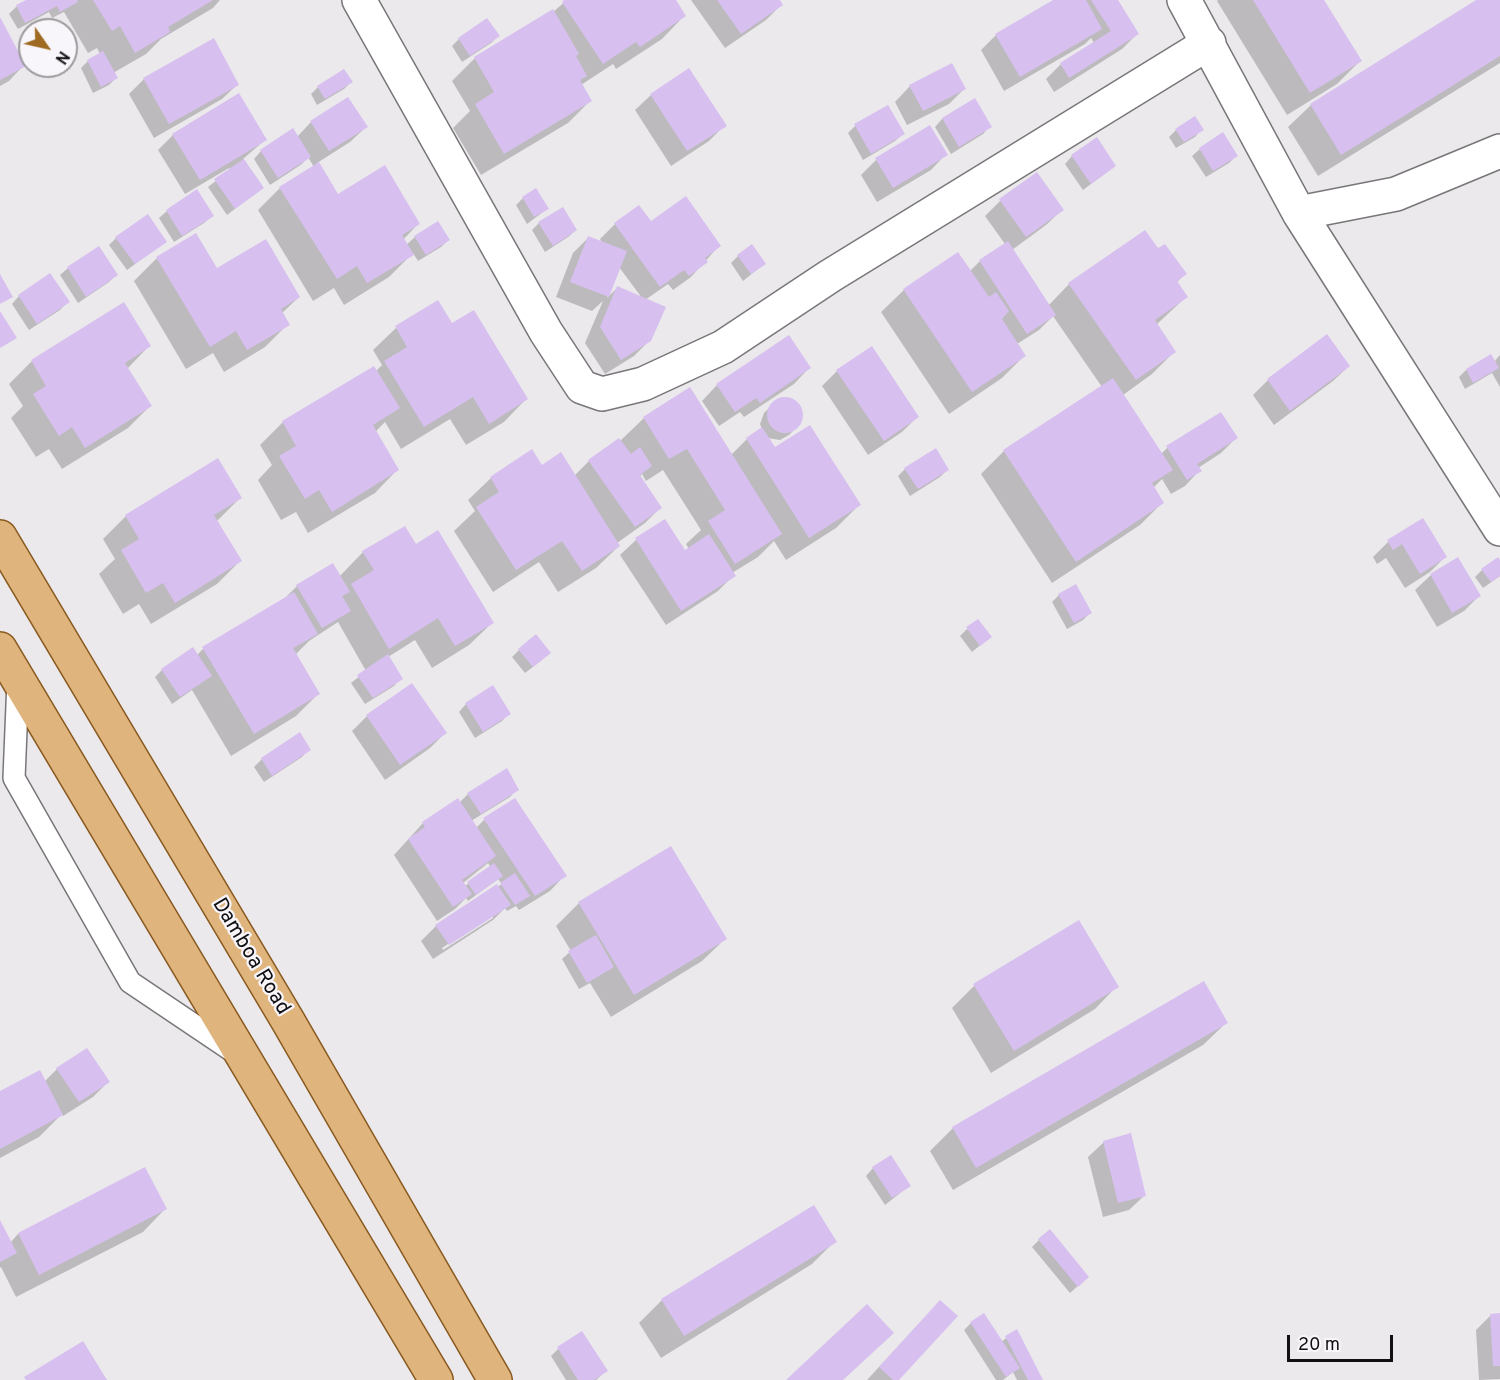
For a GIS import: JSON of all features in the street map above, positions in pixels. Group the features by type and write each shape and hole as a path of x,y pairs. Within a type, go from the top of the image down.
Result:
{"main road":[{"name":"Damboa Road","path":"0,537 282,1011 495,1380"},
{"path":"0,650 436,1380"}],"street":[{"path":"359,0 546,332 582,387 602,394 643,384 723,347 830,276 1209,44"},
{"path":"1184,0 1299,213 1500,529"},
{"path":"1299,213 1396,194 1500,151"}],"lane":[{"path":"18,680 14,778 130,982 244,1059"}],"building":[{"path":"26,0 77,0 78,2 60,12 57,6 34,18 22,18 16,5"},
{"path":"93,0 213,0 168,27 170,32 135,53 120,26 112,31"},
{"path":"564,0 676,0 686,16 640,47 636,42 603,64 562,2"},
{"path":"717,0 780,0 783,5 741,34"},
{"path":"1053,0 1086,0 1102,29 1020,77 995,34"},
{"path":"1091,0 1118,0 1139,34 1069,78 1060,63 1111,31"},
{"path":"1253,0 1324,0 1362,61 1310,93"},
{"path":"1476,0 1500,0 1500,56 1341,155 1310,104"},
{"path":"553,9 579,54 576,56 587,76 580,80 592,101 504,154 475,104 494,92 474,57"},
{"path":"0,17 18,51 18,70 0,80"},
{"path":"487,18 500,36 470,56 458,38"},
{"path":"214,38 239,85 169,124 143,78"},
{"path":"103,51 118,78 101,87 87,60"},
{"path":"952,63 966,89 923,111 909,85"},
{"path":"689,68 727,126 687,151 650,94"},
{"path":"344,69 353,82 325,99 317,86"},
{"path":"239,93 267,140 200,180 172,134"},
{"path":"348,97 368,127 329,151 310,121"},
{"path":"975,98 992,127 959,147 942,118"},
{"path":"888,105 905,134 871,154 854,124"},
{"path":"1195,116 1204,130 1184,142 1175,129"},
{"path":"930,125 948,155 893,188 875,158"},
{"path":"293,128 311,157 278,178 260,150"},
{"path":"1223,132 1238,156 1213,171 1199,148"},
{"path":"1097,137 1116,166 1091,184 1071,155"},
{"path":"244,159 264,188 235,209 214,179"},
{"path":"319,162 338,194 385,165 420,224 402,235 414,255 367,283 357,266 337,279 279,187"},
{"path":"1037,172 1064,210 1026,237 999,199"},
{"path":"536,188 549,209 534,217 522,197"},
{"path":"197,189 214,216 182,236 166,210"},
{"path":"686,196 721,246 705,258 708,262 689,276 684,270 660,287 614,223 639,205 651,221"},
{"path":"563,207 577,230 553,246 538,222"},
{"path":"148,214 167,242 135,264 115,237"},
{"path":"438,221 450,240 426,255 414,236"},
{"path":"1145,230 1158,248 1165,244 1187,274 1177,281 1188,297 1155,320 1176,352 1136,380 1068,283"},
{"path":"196,233 217,268 266,239 300,297 281,309 290,325 247,350 236,331 210,347 156,257"},
{"path":"588,236 627,251 609,297 570,282"},
{"path":"1008,241 1056,315 1027,334 979,260"},
{"path":"752,244 766,264 751,274 737,255"},
{"path":"99,246 118,275 86,297 67,267"},
{"path":"958,252 989,297 996,292 1009,311 1002,319 1026,356 972,392 903,289"},
{"path":"50,273 70,302 37,324 18,295"},
{"path":"0,274 13,297 0,304"},
{"path":"617,286 666,307 651,341 621,360 600,327"},
{"path":"438,300 452,323 474,310 528,399 489,424 473,397 424,427 384,361 407,347 395,326"},
{"path":"124,302 151,346 125,363 152,406 85,448 72,427 59,436 33,394 46,386 31,360"},
{"path":"0,311 17,338 0,348"},
{"path":"1327,334 1350,366 1290,411 1267,379"},
{"path":"789,335 811,368 760,403 756,398 735,412 716,384"},
{"path":"872,346 919,417 884,441 836,370"},
{"path":"1491,354 1499,368 1473,383 1466,369"},
{"path":"374,366 400,408 373,425 399,470 332,512 319,490 305,499 279,456 296,446 282,421"},
{"path":"1113,378 1173,470 1152,483 1164,503 1076,562 1003,450"},
{"path":"690,387 782,534 735,564 708,521 725,510 687,449 669,459 643,417"},
{"path":"785,397 798,402 803,415 798,428 785,433 772,428 767,415 772,402"},
{"path":"1221,412 1238,438 1197,464 1202,471 1187,480 1166,446"},
{"path":"810,425 861,505 809,538 746,438 762,427 775,447"},
{"path":"619,438 631,454 640,447 652,466 640,475 662,508 635,527 588,460"},
{"path":"936,448 949,470 918,489 904,468"},
{"path":"532,449 542,465 561,452 620,546 582,571 562,541 516,570 476,507 499,492 490,477"},
{"path":"218,458 242,498 214,515 242,561 175,603 163,583 146,593 121,550 139,539 125,515"},
{"path":"1423,518 1447,557 1420,574 1402,544 1393,550 1387,540"},
{"path":"665,519 685,550 709,534 736,576 681,611 635,538"},
{"path":"405,526 416,544 438,530 494,623 455,646 438,618 389,649 351,584 374,570 362,551"},
{"path":"1458,557 1481,596 1452,613 1430,574"},
{"path":"1498,557 1500,576 1491,582 1481,569"},
{"path":"333,563 350,592 342,596 351,611 322,628 296,585"},
{"path":"1076,584 1092,613 1074,623 1058,594"},
{"path":"294,592 318,634 293,648 320,694 254,734 202,647"},
{"path":"978,619 992,637 980,646 966,627"},
{"path":"536,634 551,653 533,667 518,649"},
{"path":"193,647 212,676 180,697 161,669"},
{"path":"388,654 403,679 373,698 357,675"},
{"path":"412,683 447,733 400,765 366,715"},
{"path":"493,685 511,714 483,732 465,703"},
{"path":"300,732 311,750 272,776 261,758"},
{"path":"507,768 519,790 481,814 467,793"},
{"path":"458,798 496,856 462,880 472,894 453,907 408,839 425,827 422,822"},
{"path":"515,798 567,876 535,896 483,818"},
{"path":"671,846 727,939 634,995 578,902"},
{"path":"494,863 503,876 476,895 467,882"},
{"path":"515,873 530,896 515,905 500,883"},
{"path":"497,884 511,905 449,945 435,925"},
{"path":"1079,920 1119,987 1014,1051 973,984"},
{"path":"596,935 614,967 587,983 568,951"},
{"path":"1204,981 1228,1023 976,1168 952,1127"},
{"path":"87,1048 110,1082 79,1102 56,1068"},
{"path":"40,1070 63,1115 0,1149 0,1091"},
{"path":"1131,1133 1146,1196 1118,1203 1103,1141"},
{"path":"891,1155 911,1186 892,1198 872,1167"},
{"path":"145,1167 167,1209 39,1275 18,1233"},
{"path":"814,1205 837,1242 684,1336 661,1299"},
{"path":"0,1220 17,1253 0,1262"},
{"path":"1050,1229 1089,1277 1078,1287 1038,1239"},
{"path":"940,1300 958,1316 899,1380 893,1380 879,1367"},
{"path":"867,1304 894,1333 843,1380 786,1380"},
{"path":"984,1313 1020,1368 1006,1377 970,1322"},
{"path":"1500,1313 1500,1366 1493,1366 1490,1314"},
{"path":"1017,1329 1043,1380 1028,1380 1005,1336"},
{"path":"582,1331 608,1371 594,1380 578,1380 557,1347"},
{"path":"83,1341 107,1380 26,1380 24,1377"}]}
